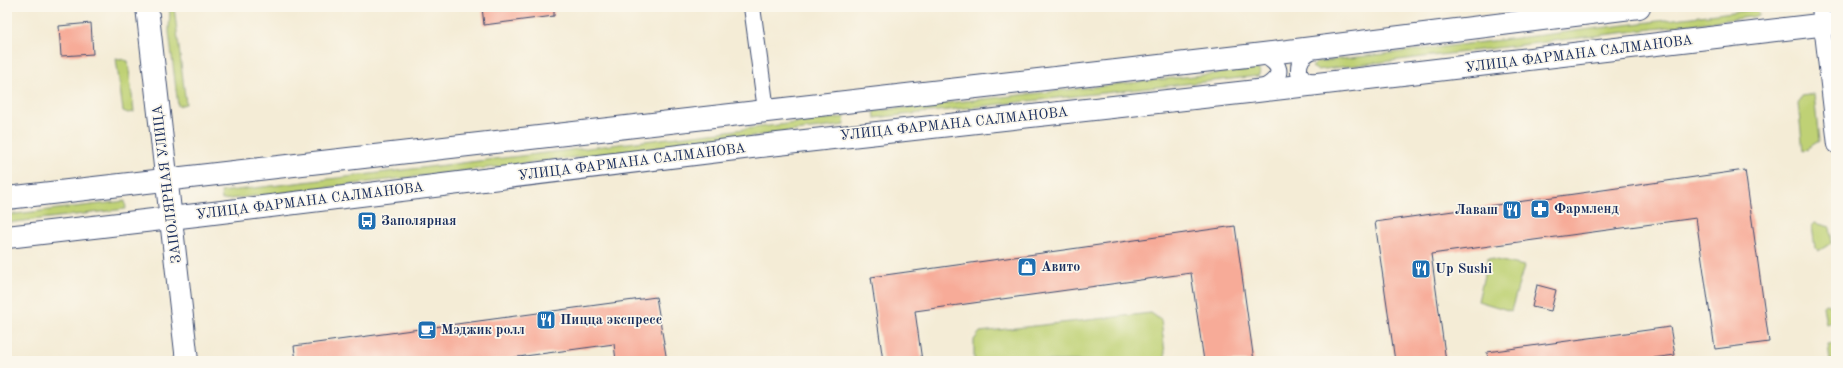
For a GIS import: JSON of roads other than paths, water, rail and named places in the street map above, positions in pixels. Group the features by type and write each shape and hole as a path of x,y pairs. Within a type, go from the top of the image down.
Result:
{"street":[{"name":"ЗАПОЛЯРНАЯ УЛИЦА","path":"147,7 165,179 171,218 187,361"},
{"path":"752,7 766,110"},
{"name":"УЛИЦА ФАРМАНА САЛМАНОВА","path":"7,198 1255,55 1639,7"},
{"name":"УЛИЦА ФАРМАНА САЛМАНОВА","path":"7,237 777,144 1257,91 1826,18"},
{"path":"1826,18 1836,145"},
{"name":"УЛИЦА ФАРМАНА САЛМАНОВА","path":"1317,47 1302,56 1298,64 1299,73 1306,80 1322,83"},
{"name":"УЛИЦА ФАРМАНА САЛМАНОВА","path":"1255,55 1271,59 1277,66 1278,76 1272,83 1257,91"}],"place":[{"name":"Фармленд","path":"1540,209"},
{"name":"Лаваш","path":"1512,210"},
{"name":"Заполярная","path":"367,221"},
{"name":"Авито","path":"1027,267"},
{"name":"Up Sushi","path":"1421,269"},
{"name":"Пицца экспресс","path":"546,320"},
{"name":"Мэджик ролл","path":"427,330"}]}
